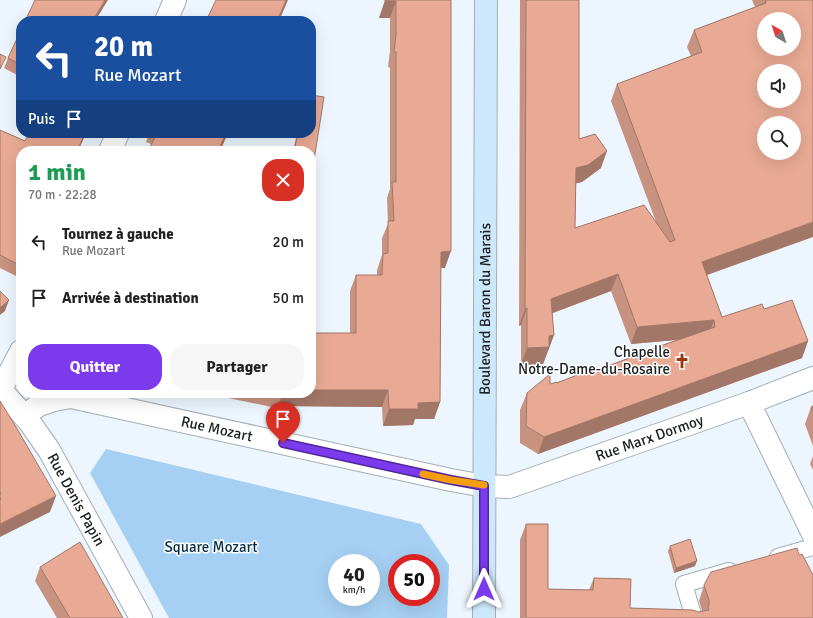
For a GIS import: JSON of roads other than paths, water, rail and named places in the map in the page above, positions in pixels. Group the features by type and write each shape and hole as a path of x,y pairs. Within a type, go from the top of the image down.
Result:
{"main road":[{"name":"Boulevard Baron du Marais","path":"484,618 486,0"}],"street":[{"path":"168,16 175,0"},
{"path":"0,389 16,360"},
{"name":"Rue Marx Dormoy","path":"484,486 509,487 749,403 813,378"},
{"name":"Rue Denis Papin","path":"0,389 24,416 49,450 141,618"},
{"name":"Rue Mozart","path":"24,416 39,405 60,398"},
{"name":"Rue Mozart","path":"83,398 451,480 484,486"},
{"path":"749,403 813,534"}],"lane":[{"path":"768,560 813,547"},
{"path":"694,618 684,584 745,566"}],"place":[{"name":"Chapelle Notre-Dame-du-Rosaire","path":"682,361"}],"park label":[{"name":"Square Mozart","path":"211,547"}]}
